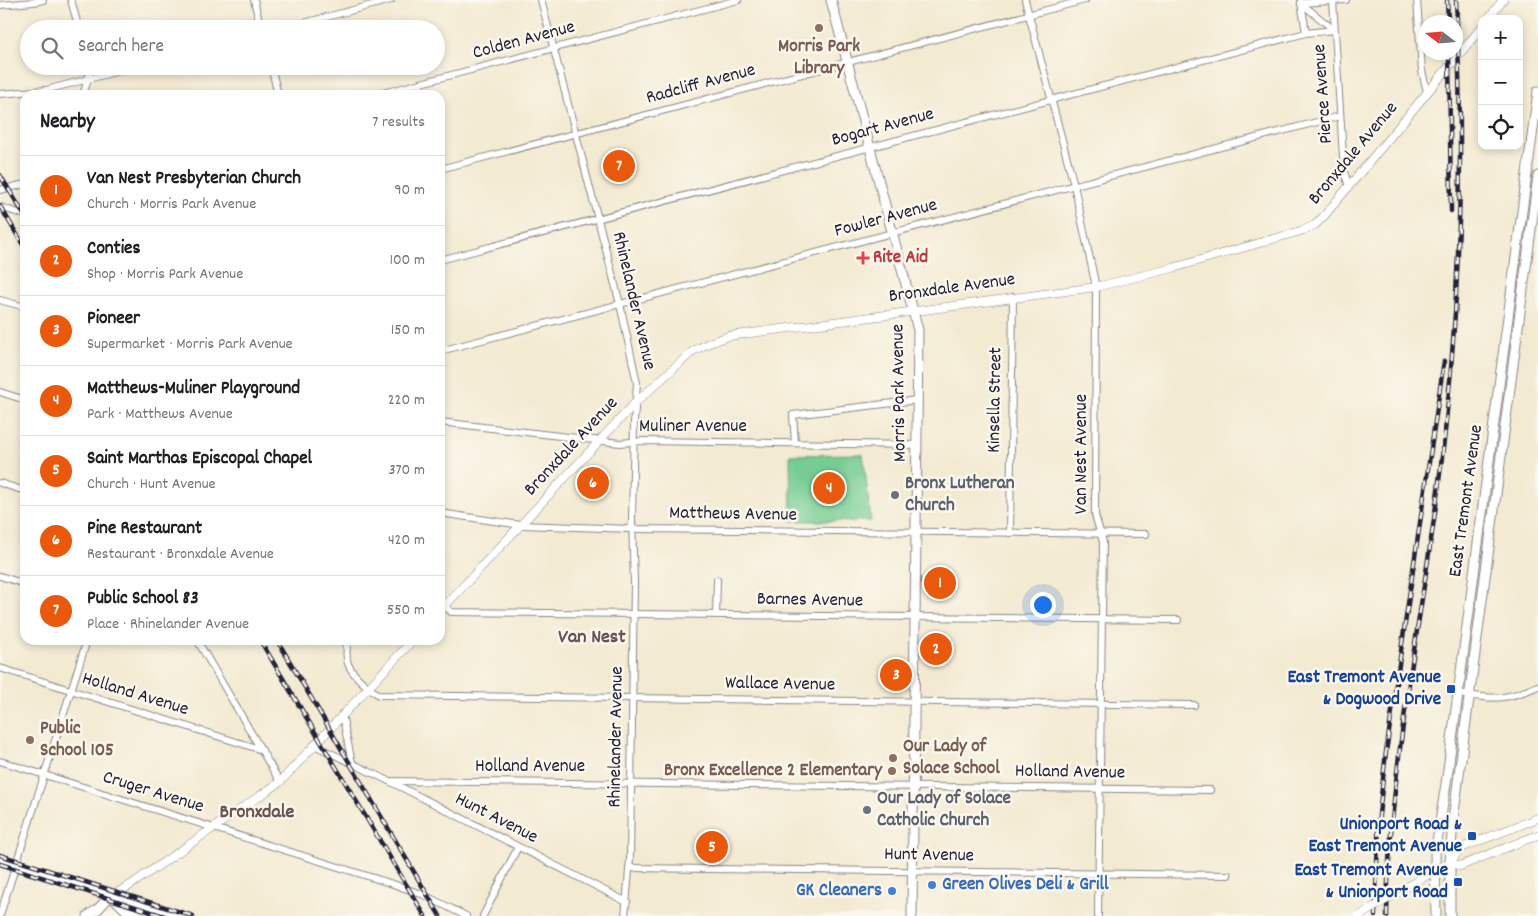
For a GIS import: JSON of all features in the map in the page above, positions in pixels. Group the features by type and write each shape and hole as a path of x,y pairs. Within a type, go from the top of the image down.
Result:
{"main road":[{"name":"Morris Park Avenue","path":"831,0 892,233 918,324 912,916"},
{"name":"East Tremont Avenue","path":"1436,916 1436,855 1538,91"},
{"name":"East Tremont Avenue","path":"1450,916 1450,862 1453,820 1538,174"},
{"path":"1516,262 1526,264"},
{"path":"1500,372 1511,374"},
{"path":"1490,452 1501,454"},
{"path":"1483,503 1494,504"},
{"path":"1477,548 1488,549"},
{"path":"0,860 100,891 112,898 127,911 144,916"},
{"path":"88,916 112,898 134,901 180,916"}],"street":[{"path":"0,5 43,0"},
{"path":"72,0 77,20"},
{"path":"254,0 259,20"},
{"path":"315,20 391,0"},
{"name":"Rhinelander Avenue","path":"541,0 620,304 636,374 632,529 634,614 630,868 625,916"},
{"name":"Colden Avenue","path":"394,90 738,0"},
{"name":"Van Nest Avenue","path":"1025,0 1074,185 1096,287 1095,514 1103,542 1098,916"},
{"name":"Radcliff Avenue","path":"445,168 1085,0"},
{"path":"1301,2 1346,0"},
{"path":"1416,0 1422,71 1427,92"},
{"path":"1491,15 1503,0"},
{"name":"Pierce Avenue","path":"1333,1 1344,172 1349,186"},
{"name":"Pierce Avenue","path":"1301,2 1334,30"},
{"name":"Pierce Avenue","path":"1301,2 1306,33"},
{"name":"Bogart Avenue","path":"445,259 1306,33 1334,30"},
{"name":"Bronxdale Avenue","path":"445,605 598,441 693,351 729,336 1096,287 1173,268 1304,230 1320,221 1478,32"},
{"path":"85,90 89,75"},
{"path":"46,90 103,75"},
{"path":"273,75 277,90"},
{"path":"0,94 20,92"},
{"name":"Fowler Avenue","path":"445,350 1340,116"},
{"path":"1527,171 1538,174"},
{"path":"0,190 20,185"},
{"path":"0,207 20,213"},
{"name":"Kinsella Street","path":"1010,534 1013,298"},
{"path":"0,300 20,306"},
{"path":"0,392 20,398"},
{"path":"795,442 793,416 918,400"},
{"name":"Muliner Avenue","path":"445,423 620,443 795,442 918,445"},
{"path":"0,483 20,489"},
{"name":"Matthews Avenue","path":"445,514 521,524 632,529 1146,534"},
{"path":"0,576 20,582"},
{"path":"716,615 717,580"},
{"name":"Barnes Avenue","path":"445,609 451,612 1178,620"},
{"path":"0,915 85,645"},
{"path":"200,645 280,782"},
{"path":"347,645 347,662 367,688"},
{"path":"112,898 280,782 408,645"},
{"name":"Holland Avenue","path":"0,668 262,750"},
{"path":"1458,694 1487,699 1503,698 1517,695 1538,686"},
{"name":"Wallace Avenue","path":"367,688 379,695 1194,705"},
{"path":"342,714 352,763"},
{"name":"Hunt Avenue","path":"314,745 627,902"},
{"name":"Cruger Avenue","path":"0,761 408,889 466,916"},
{"name":"Holland Avenue","path":"389,781 1210,790"},
{"path":"1359,916 1450,862 1461,848 1538,818"},
{"path":"1450,862 1460,866 1538,836"},
{"path":"1525,840 1538,843"},
{"path":"483,916 518,847"},
{"name":"Hunt Avenue","path":"630,868 1228,875"}],"green space":[{"path":"863,454 871,521 791,521 790,455"}],"railway":[{"path":"1447,0 1448,15"},
{"path":"1387,916 1389,863 1399,758 1437,498 1451,374 1460,187 1459,62 1456,0"},
{"path":"1449,60 1451,211"},
{"path":"0,175 20,208"},
{"path":"0,206 20,240"},
{"path":"1375,916 1379,815 1386,752 1444,361"},
{"path":"263,645 425,916"},
{"path":"280,645 440,916"},
{"path":"0,855 193,916"},
{"path":"0,864 164,916"}],"place":[{"name":"Morris Park Library","path":"819,28"},
{"name":"Public School 83","path":"619,166"},
{"name":"Rite Aid","path":"863,258"},
{"name":"Pine Restaurant","path":"593,483"},
{"name":"Matthews-Muliner Playground","path":"829,488"},
{"name":"Bronx Lutheran Church","path":"895,495"},
{"name":"Van Nest Presbyterian Church","path":"940,583"},
{"name":"Conties","path":"936,649"},
{"name":"Pioneer","path":"896,675"},
{"name":"East Tremont Avenue & Dogwood Drive","path":"1451,689"},
{"name":"Public School 105","path":"30,740"},
{"name":"Our Lady of Solace School","path":"893,758"},
{"name":"Bronx Excellence 2 Elementary","path":"892,771"},
{"name":"Our Lady of Solace Catholic Church","path":"867,810"},
{"name":"Unionport Road & East Tremont Avenue","path":"1472,836"},
{"name":"Saint Marthas Episcopal Chapel","path":"712,847"},
{"name":"East Tremont Avenue & Unionport Road","path":"1458,882"},
{"name":"Green Olives Deli & Grill","path":"932,885"},
{"name":"GK Cleaners","path":"892,891"}],"district":[{"name":"Van Nest","path":"592,638"},
{"name":"Bronxdale","path":"257,813"}]}
